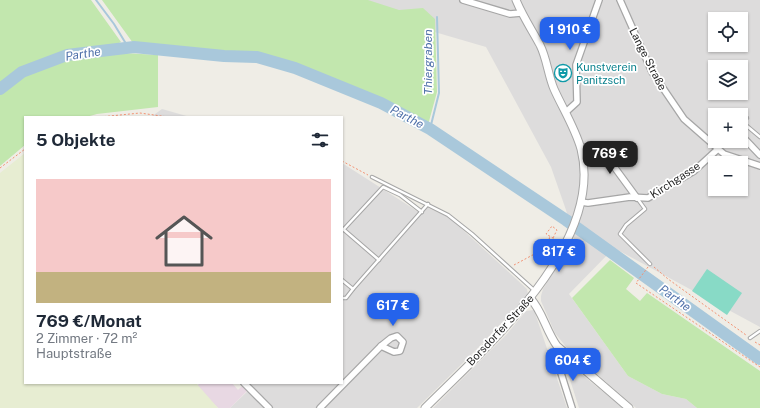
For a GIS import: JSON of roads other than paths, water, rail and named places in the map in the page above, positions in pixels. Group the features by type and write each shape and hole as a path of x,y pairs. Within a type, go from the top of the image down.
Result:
{"street":[{"path":"464,0 510,14 521,13"},
{"path":"516,0 521,13 540,46 554,88 576,134 581,150 584,171 581,202 577,216 553,264 535,292"},
{"path":"566,112 578,102 576,65 599,0"},
{"name":"Lange Straße","path":"620,0 659,83 684,119 724,154 760,166"},
{"path":"748,143 760,155"},
{"path":"581,150 592,148 604,153 636,198"},
{"name":"Kirchgasse","path":"581,202 588,203 648,198 656,195 694,170 718,149"},
{"name":"Borsdorfer Straße","path":"425,408 535,292"},
{"path":"530,298 540,311 550,336 565,354 629,408"},
{"path":"320,408 381,346"},
{"path":"565,354 560,370 572,408"},
{"path":"245,384 269,408"}],"lane":[{"path":"748,127 760,137"},
{"name":"Borsdorfer Straße","path":"372,177 428,204 458,222 509,270 535,292"},
{"path":"378,260 343,229 383,187 400,195 422,212"},
{"path":"636,198 645,209 626,225 620,234 650,264"},
{"path":"343,298 346,298 428,204"},
{"path":"343,281 353,289"},
{"path":"750,338 760,331"}],"waterway":[{"path":"96,0 114,24 128,47"},
{"name":"Thiergraben","path":"430,129 439,93 437,17"},
{"name":"Parthe","path":"0,89 22,72 67,55 134,47 224,56 257,57 295,68 381,103 430,129 566,220 760,359"}],"place":[{"name":"Kunstverein Panitzsch","path":"563,73"}]}
